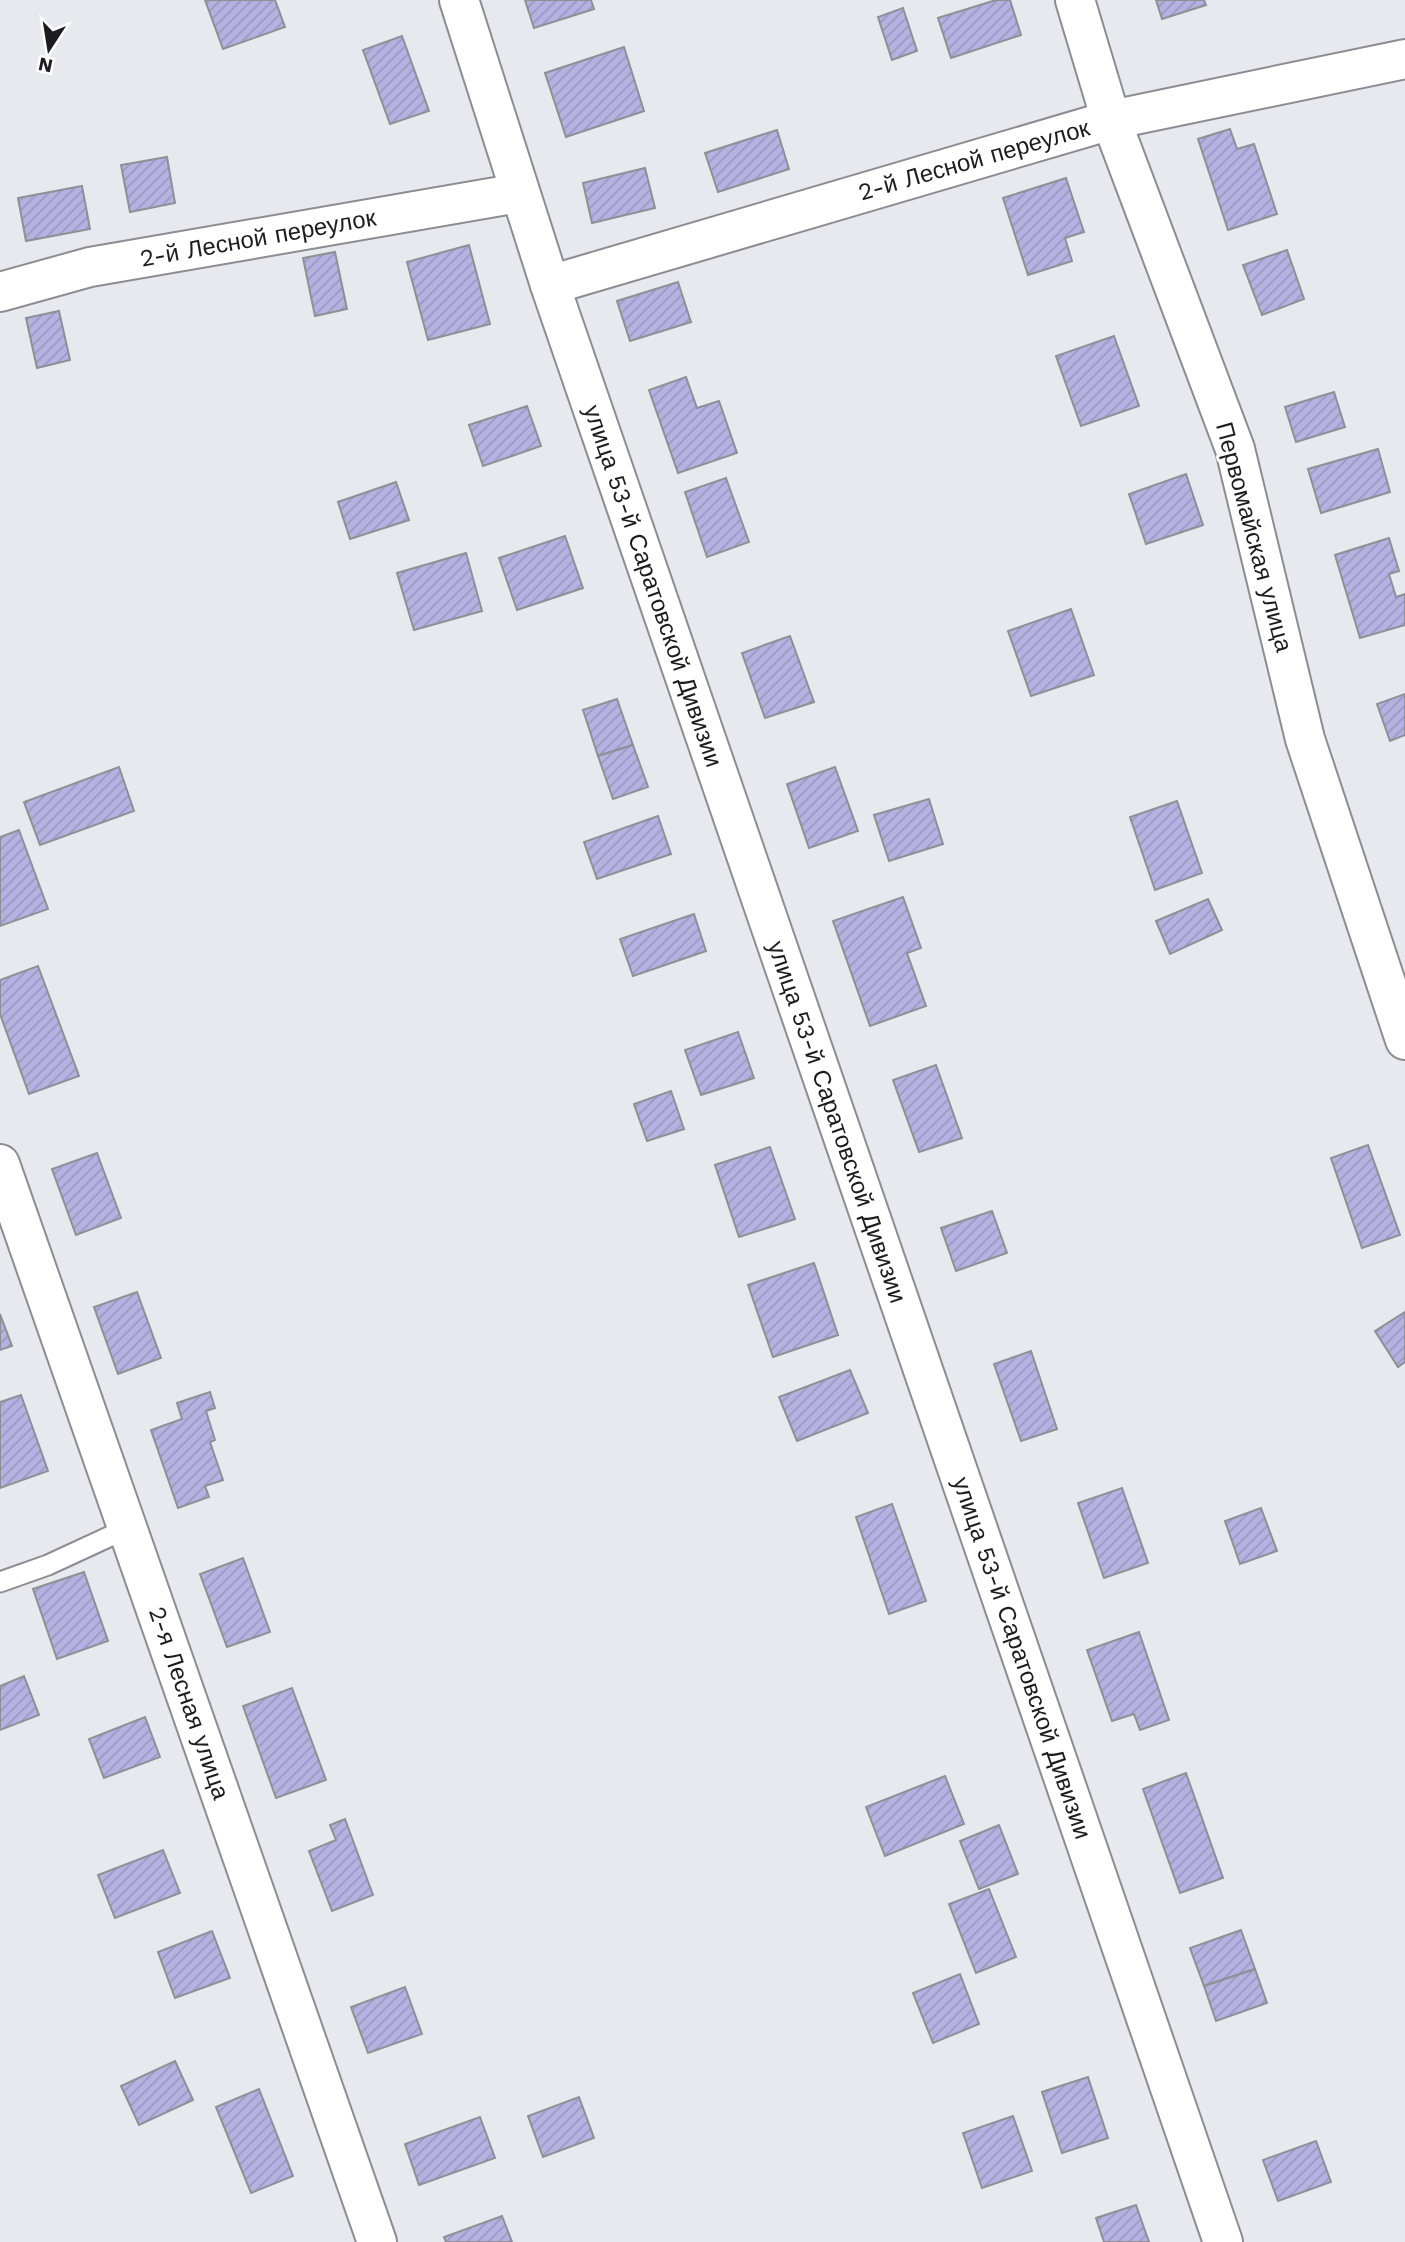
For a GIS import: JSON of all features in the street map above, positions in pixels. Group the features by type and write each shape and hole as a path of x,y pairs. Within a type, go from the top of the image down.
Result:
{"street":[{"name":"улица 53-й Саратовской Дивизии","path":"459,0 550,285 1223,2242"},
{"name":"Первомайская улица","path":"1075,0 1111,120 1235,449 1305,739 1405,1040"},
{"name":"2-й Лесной переулок","path":"550,285 1111,120 1405,59"},
{"name":"2-й Лесной переулок","path":"0,292 90,267 519,193"},
{"name":"2-я Лесная улица","path":"0,1164 377,2242"}],"lane":[{"path":"0,1582 48,1565 128,1528"}],"building":[{"path":"205,0 275,0 285,27 223,49"},
{"path":"525,0 591,0 594,9 534,28"},
{"path":"996,0 1010,0 1021,35 951,58 938,18"},
{"path":"1156,0 1204,0 1206,5 1162,19"},
{"path":"903,8 917,51 892,60 878,17"},
{"path":"402,36 429,111 390,124 363,50"},
{"path":"624,47 644,111 566,137 545,73"},
{"path":"1230,129 1237,149 1254,144 1277,214 1228,230 1198,139"},
{"path":"777,130 789,169 718,192 705,153"},
{"path":"167,157 175,203 130,212 121,165"},
{"path":"645,168 655,208 592,223 583,183"},
{"path":"1066,178 1084,232 1065,238 1072,261 1028,275 1003,198"},
{"path":"82,186 90,229 26,241 18,198"},
{"path":"469,245 490,324 428,340 407,262"},
{"path":"1287,250 1304,299 1262,315 1243,265"},
{"path":"335,252 347,309 315,316 303,258"},
{"path":"678,282 691,322 630,341 617,301"},
{"path":"59,311 70,360 37,368 26,318"},
{"path":"1114,336 1139,406 1081,426 1056,356"},
{"path":"686,377 697,408 719,401 737,453 678,473 649,390"},
{"path":"1334,392 1345,427 1296,442 1285,407"},
{"path":"527,406 541,446 483,466 469,425"},
{"path":"1378,449 1390,492 1321,513 1308,469"},
{"path":"1186,474 1203,525 1146,544 1129,494"},
{"path":"726,478 749,542 707,557 685,492"},
{"path":"396,482 409,520 350,539 338,502"},
{"path":"565,536 583,588 517,610 499,558"},
{"path":"1389,538 1399,571 1389,574 1396,597 1405,594 1405,625 1360,638 1335,555"},
{"path":"466,553 482,611 414,630 397,573"},
{"path":"1071,609 1094,675 1031,696 1008,631"},
{"path":"790,636 814,702 765,718 742,653"},
{"path":"1405,694 1405,735 1390,741 1377,704"},
{"path":"617,699 633,745 598,756 583,710"},
{"path":"633,745 648,787 613,799 598,756"},
{"path":"119,767 134,811 40,845 24,802"},
{"path":"835,767 858,831 809,848 787,784"},
{"path":"929,799 943,844 889,861 874,815"},
{"path":"1177,801 1202,873 1155,890 1130,817"},
{"path":"658,816 671,854 597,879 584,842"},
{"path":"19,830 48,909 0,926 0,837"},
{"path":"903,897 921,948 907,953 926,1006 870,1026 833,921"},
{"path":"1208,899 1222,930 1170,954 1156,921"},
{"path":"694,914 706,951 633,976 620,939"},
{"path":"38,966 79,1076 29,1094 0,1014 0,980"},
{"path":"738,1032 754,1078 701,1095 685,1050"},
{"path":"936,1065 962,1138 919,1152 893,1080"},
{"path":"671,1091 684,1129 647,1141 634,1104"},
{"path":"1368,1145 1400,1235 1362,1248 1331,1158"},
{"path":"770,1147 795,1219 739,1237 715,1165"},
{"path":"97,1153 121,1218 76,1235 52,1169"},
{"path":"992,1211 1007,1253 956,1271 941,1228"},
{"path":"814,1263 838,1335 773,1357 748,1285"},
{"path":"137,1292 161,1358 118,1374 94,1307"},
{"path":"1405,1312 1405,1362 1398,1367 1375,1331"},
{"path":"0,1314 12,1346 0,1350"},
{"path":"1031,1351 1057,1429 1021,1441 994,1364"},
{"path":"850,1370 868,1413 797,1441 779,1397"},
{"path":"210,1392 215,1408 206,1411 215,1440 210,1442 223,1480 205,1486 209,1497 178,1508 151,1430 182,1419 177,1403"},
{"path":"21,1395 48,1471 0,1488 0,1402"},
{"path":"1122,1488 1148,1563 1104,1578 1078,1503"},
{"path":"892,1504 926,1601 889,1614 856,1517"},
{"path":"1261,1508 1277,1551 1240,1564 1225,1521"},
{"path":"243,1558 270,1632 227,1647 200,1574"},
{"path":"84,1572 108,1641 57,1659 33,1589"},
{"path":"1139,1632 1169,1720 1140,1730 1134,1714 1112,1721 1087,1650"},
{"path":"24,1676 39,1715 0,1730 0,1686"},
{"path":"292,1688 326,1780 276,1798 243,1706"},
{"path":"145,1717 160,1757 104,1778 89,1739"},
{"path":"1186,1773 1223,1878 1180,1893 1143,1789"},
{"path":"945,1776 964,1824 885,1856 866,1807"},
{"path":"345,1819 373,1895 332,1911 309,1851 336,1840 330,1825"},
{"path":"999,1825 1018,1874 979,1889 960,1841"},
{"path":"163,1850 180,1893 115,1918 98,1875"},
{"path":"989,1889 1016,1957 976,1973 949,1904"},
{"path":"1241,1930 1255,1969 1204,1986 1190,1948"},
{"path":"212,1931 230,1978 175,1998 158,1952"},
{"path":"1255,1969 1267,2003 1216,2021 1204,1986"},
{"path":"960,1974 979,2024 933,2043 913,1993"},
{"path":"405,1987 422,2034 368,2053 351,2007"},
{"path":"175,2061 193,2100 139,2125 121,2086"},
{"path":"1088,2077 1108,2138 1062,2153 1042,2092"},
{"path":"259,2089 293,2176 251,2193 216,2107"},
{"path":"579,2097 594,2138 543,2157 528,2116"},
{"path":"1013,2116 1032,2171 982,2188 963,2133"},
{"path":"480,2117 495,2158 419,2185 405,2144"},
{"path":"1316,2141 1331,2182 1278,2201 1263,2160"},
{"path":"1136,2205 1149,2242 1104,2242 1096,2218"},
{"path":"502,2216 512,2242 446,2242 444,2237"}]}
